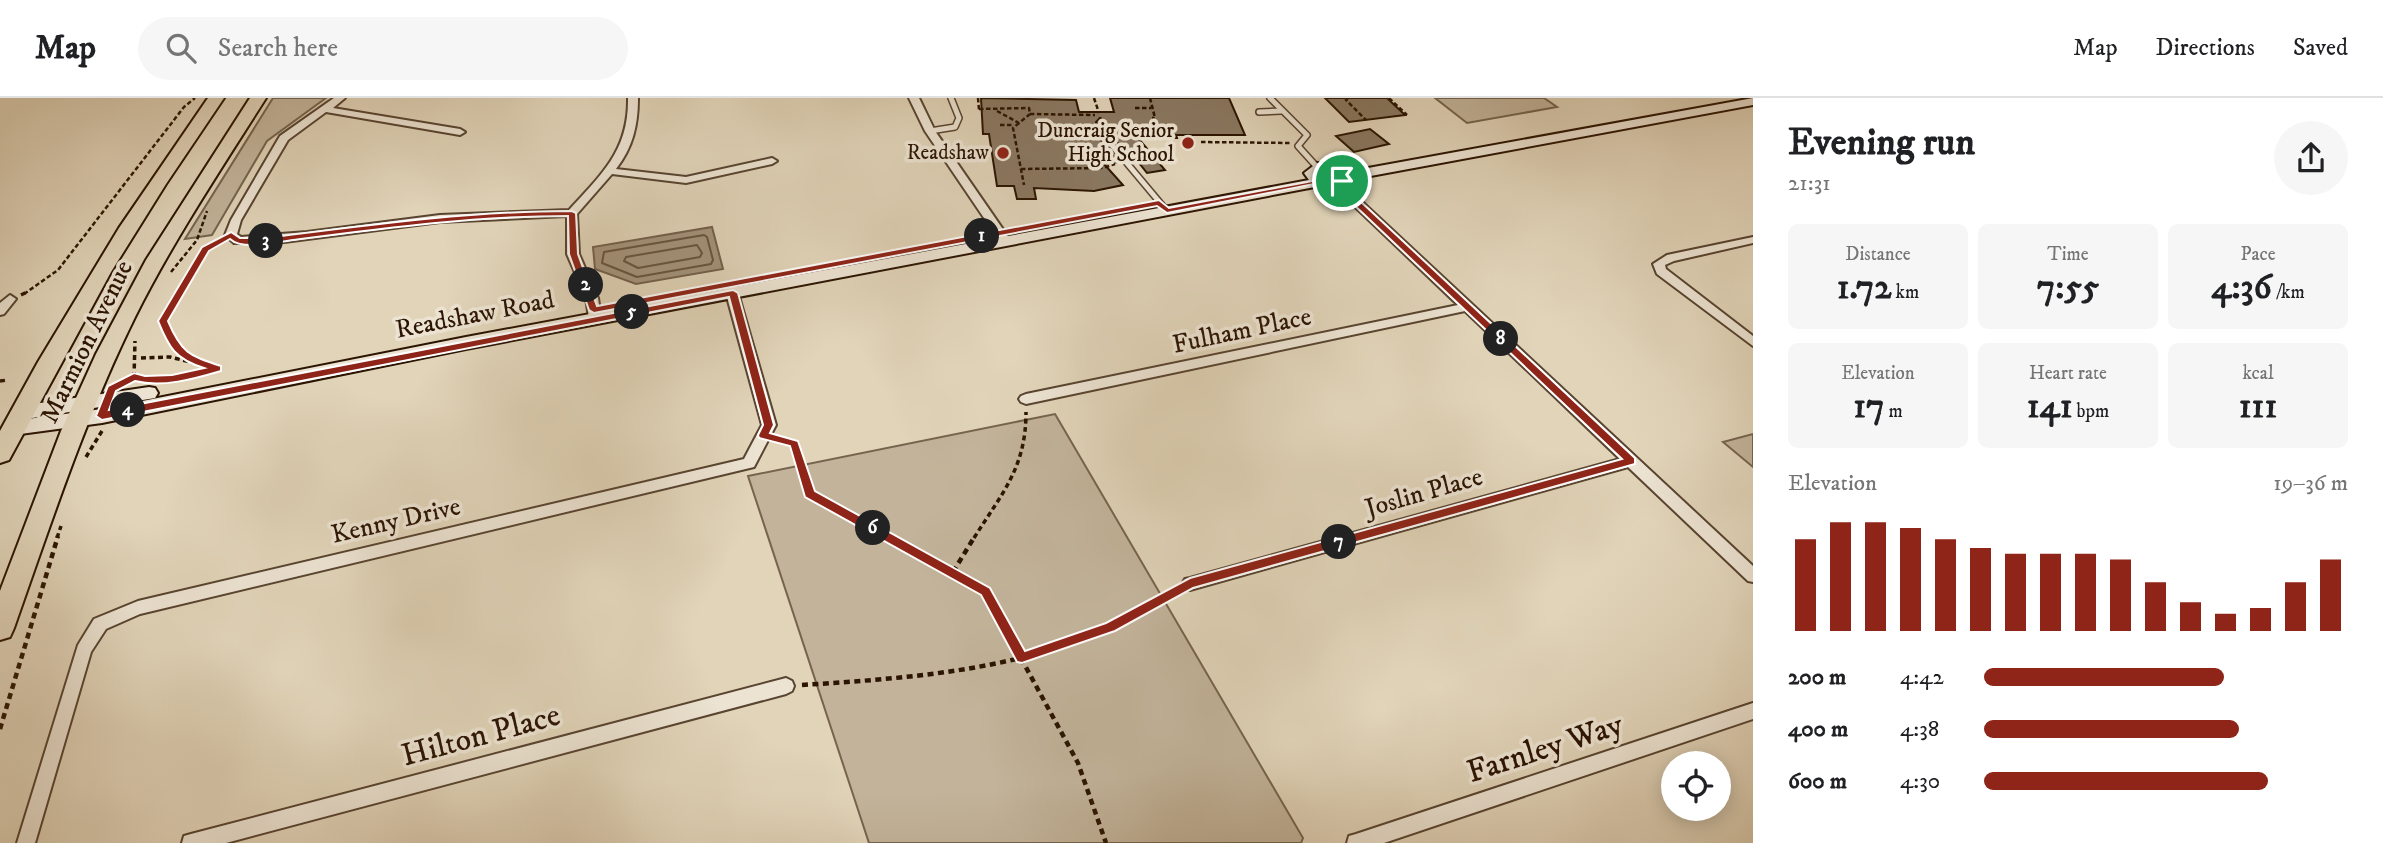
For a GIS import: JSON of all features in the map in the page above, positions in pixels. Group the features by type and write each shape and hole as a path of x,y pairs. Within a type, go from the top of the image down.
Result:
{"highway":[{"name":"Marmion Avenue","path":"0,454 57,345 110,256 146,198 216,98"},
{"name":"Marmion Avenue","path":"0,628 92,410 125,315 258,98"}],"street":[{"path":"340,98 284,138 236,220 231,235 238,241 266,241 422,220 509,213 572,213"},
{"path":"594,314 573,254 572,213 621,159 635,117 632,98"},
{"path":"914,98 930,131 1002,237"},
{"name":"Readshaw Road","path":"17,421 92,410 1163,207 1315,183 1328,176 1727,98"},
{"name":"Readshaw Road","path":"1328,176 1753,101"},
{"path":"324,109 460,132"},
{"path":"610,171 686,180 772,161"},
{"path":"1328,176 1753,576"},
{"path":"1753,240 1659,264 1661,271 1753,342"},
{"path":"732,290 769,425 763,435"},
{"path":"0,311 10,299"},
{"name":"Fulham Place","path":"1026,399 1466,307"},
{"name":"Kenny Drive","path":"26,843 85,650 100,624 138,608 749,463 763,435"},
{"name":"Joslin Place","path":"1190,584 1631,461"},
{"name":"Hilton Place","path":"191,843 786,686"},
{"name":"Farnley Way","path":"1356,843 1753,711"}],"lane":[{"path":"930,131 955,127 959,118 951,98"},
{"path":"1270,98 1307,135 1298,146 1328,176"},
{"path":"1259,112 1281,111"},
{"path":"1101,123 1105,137 1163,207"}],"path":[{"path":"10,299 34,289 58,270 184,107 195,98"},
{"path":"978,98 979,109"},
{"path":"1150,98 1155,118 1152,118"},
{"path":"1348,98 1346,100 1366,120"},
{"path":"1389,98 1407,115"},
{"path":"967,110 1029,108 1030,114"},
{"path":"1135,108 1152,108"},
{"path":"979,109 998,111 1018,124"},
{"path":"1024,185 1013,128 1030,114 1099,114"},
{"path":"1043,114 1045,121"},
{"path":"1072,115 1074,121"},
{"path":"1000,125 1018,124"},
{"path":"1201,142 1274,141 1298,146"},
{"path":"1021,169 1104,168 1123,159"},
{"path":"166,281 197,240 213,201"},
{"path":"188,359 173,344 163,321 206,249 231,235"},
{"path":"134,377 134,344 139,332"},
{"path":"141,358 156,355 188,359 217,369 156,380"},
{"path":"84,459 103,433 92,410 111,389 134,377 145,380"},
{"path":"0,382 8,380"},
{"path":"953,572 1018,467 1026,436 1026,399"},
{"path":"763,435 794,443 810,493 985,592 1078,763 1107,843"},
{"path":"0,729 62,522"},
{"path":"786,686 860,682 1022,657 1111,627 1190,584"}],"shaded area":[{"path":"273,98 326,98 267,141 212,235 185,239"},
{"path":"1435,98 1544,98 1557,107 1467,123"},
{"path":"1055,414 1303,838 1301,843 869,843 748,476"},
{"path":"1753,434 1753,467 1723,442"}],"water":[{"path":"712,227 723,269 636,284 595,269 593,247"}],"building":[{"path":"981,98 1076,100 1079,112 1114,112 1110,98 1229,98 1245,135 1138,138 1165,170 1147,173 1135,158 1131,159 1110,134 1105,120 1100,118 1096,122 1100,139 1119,162 1104,164 1123,185 1094,191 1034,188 1036,199 1017,199 1014,186 997,186 989,134 983,134"},
{"path":"1325,98 1387,98 1405,115 1349,122"},
{"path":"1370,129 1389,144 1354,152 1336,136"}],"place":[{"name":"Duncraig Senior High School","path":"1188,143"},
{"name":"Readshaw","path":"1003,153"}],"route":[{"path":"1317,180 1330,184 1342,181 1354,200 1631,461 1190,584 1111,627 1022,657 985,592 810,493 794,443 763,435 769,425 733,293 102,416 111,389 134,377 145,380 172,379 217,369 188,359 173,344 163,321 206,249 231,235 238,241 266,241 422,220 509,213 572,213 573,254 592,298 594,310 1159,203 1167,211 1315,183 1317,180"}]}
